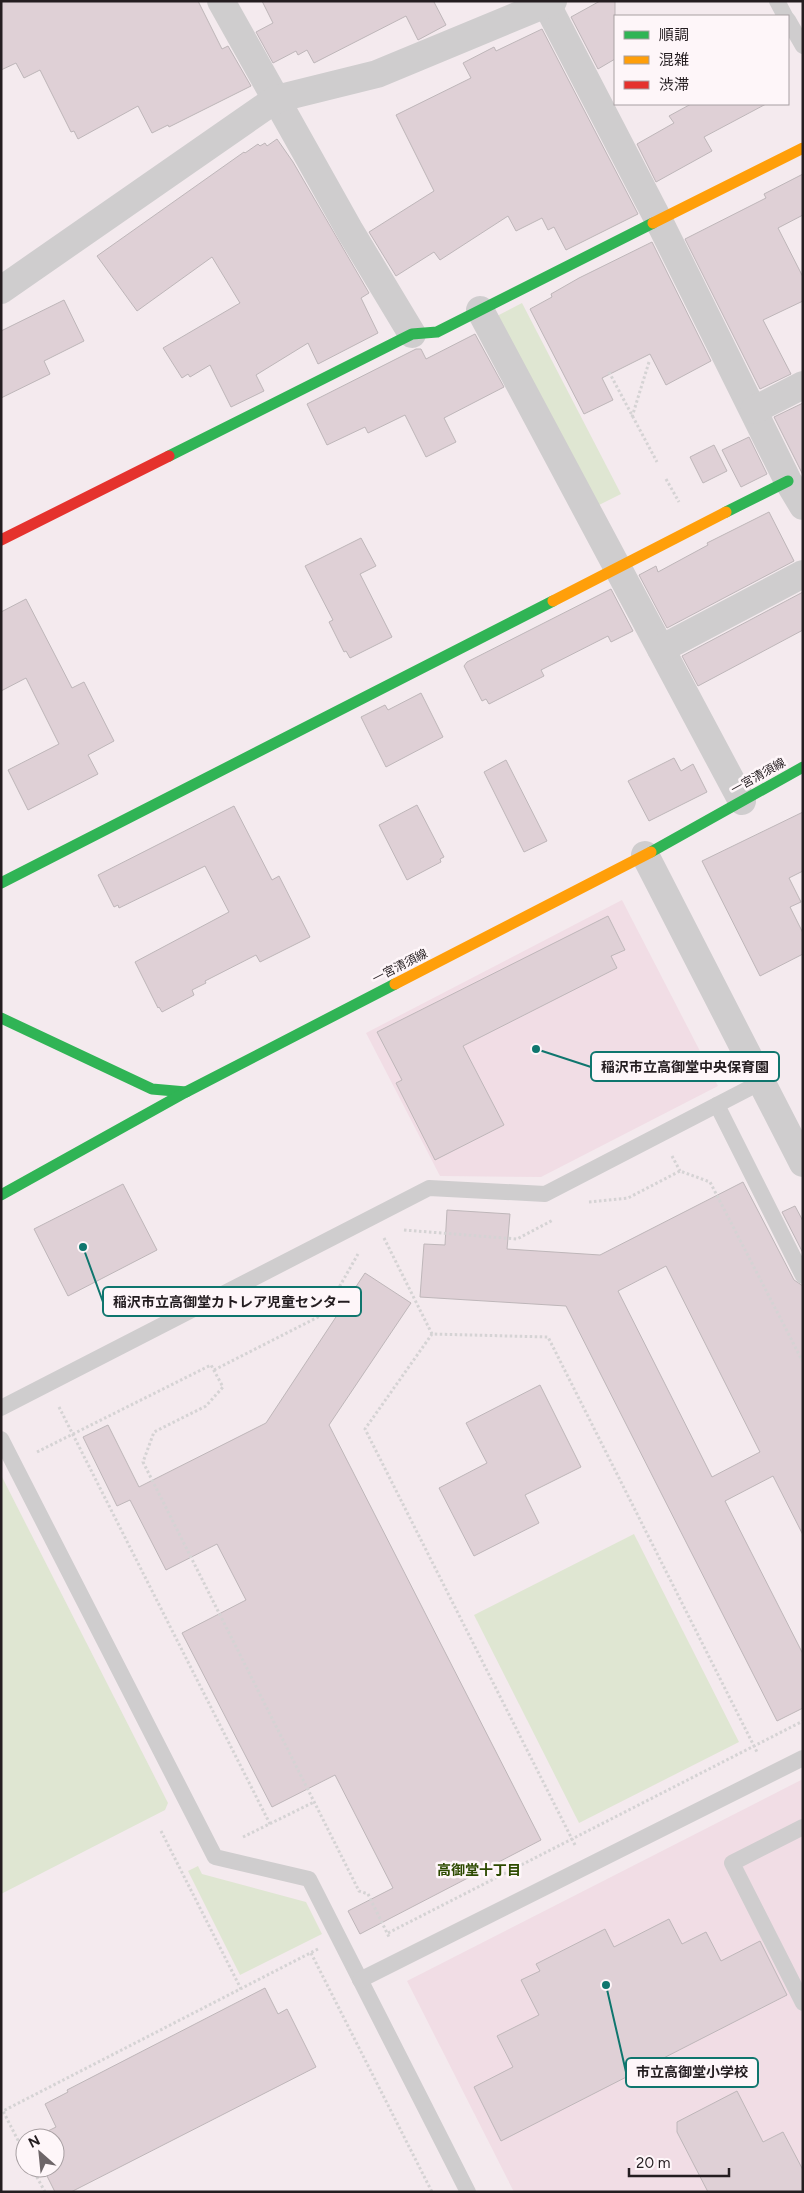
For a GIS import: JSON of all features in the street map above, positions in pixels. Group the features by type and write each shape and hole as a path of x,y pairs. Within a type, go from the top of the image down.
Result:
{"street":[{"path":"221,1 350,231 412,334"},
{"path":"1,290 276,99 377,74 548,2 788,481 803,506"},
{"path":"1,540 412,334 437,332 658,219 803,148"},
{"path":"480,310 742,800"},
{"path":"754,410 803,385"},
{"path":"1,884 788,481"},
{"path":"661,649 803,574"},
{"name":"一宮清須線","path":"1,1195 186,1092 645,854 803,767"},
{"path":"645,854 803,1163"},
{"path":"1,1018 152,1089 186,1092"}],"lane":[{"path":"777,1 785,15"},
{"path":"789,22 803,46"},
{"path":"1,1408 377,1223 429,1188 545,1194 761,1082"},
{"path":"717,1106 803,1276"},
{"path":"1,1439 215,1857 309,1879 468,2192"},
{"path":"360,1980 803,1758"},
{"path":"803,1827 732,1863 803,2003"}],"path":[{"path":"632,417 649,362"},
{"path":"609,372 657,462"},
{"path":"580,1206 588,1202 628,1198 680,1171 710,1182 803,1362"},
{"path":"377,1223 517,1239 557,1218"},
{"path":"377,1223 432,1334"},
{"path":"214,1370 324,1314 377,1223"},
{"path":"432,1334 548,1337 769,1775"},
{"path":"432,1334 365,1429 586,1866"},
{"path":"14,1464 211,1364 223,1387 206,1406 154,1432 143,1462 359,1891 368,1894 401,1959"},
{"path":"47,1384 270,1824"},
{"path":"388,1933 803,1721"},
{"path":"181,1869 314,1802"},
{"path":"162,1831 241,1989"},
{"path":"15,2134 3,2111 340,1938"},
{"path":"311,1953 432,2192"},
{"path":"37,2178 45,2192"}],"shaded area":[{"path":"622,900 718,1086 541,1177 440,1176 366,1033"},
{"path":"803,1779 803,2192 514,2192 407,1981"}],"green space":[{"path":"522,303 621,494 597,506 495,317"},
{"path":"1,1475 168,1803 165,1810 1,1894"},
{"path":"634,1534 739,1742 579,1823 474,1615"},
{"path":"198,1866 202,1874 306,1902 322,1934 240,1975 188,1871"}],"building":[{"path":"1,1 198,1 222,49 228,46 251,86 169,127 168,125 152,133 138,106 78,139 74,131 71,132 40,70 24,78 16,63 1,70"},
{"path":"262,1 436,1 434,2 446,25 418,40 406,16 314,63 307,50 298,55 296,51 273,63 256,32 273,23"},
{"path":"600,1 615,1 614,60 598,69 571,17"},
{"path":"542,29 638,214 566,250 554,227 548,230 542,218 516,231 508,216 440,260 434,252 396,276 369,232 434,191 396,115 471,78 463,63 494,47 496,51"},
{"path":"689,105 764,105 704,137 712,151 656,182 637,144 674,123 669,116"},
{"path":"277,139 293,162 369,293 361,298 378,333 318,364 308,343 256,375 264,391 231,407 210,365 190,377 188,374 182,378 163,348 240,303 212,257 137,311 97,256 244,152 258,144 260,146 265,143 267,146"},
{"path":"803,174 803,215 778,228 803,277 803,301 763,320 791,374 760,389 685,239 766,198 764,194"},
{"path":"652,242 711,361 666,385 650,354 602,378 613,400 584,414 530,309 552,297 551,294 579,278"},
{"path":"64,300 84,341 44,361 50,374 1,398 1,331"},
{"path":"475,334 504,387 444,418 456,442 426,457 405,415 368,433 365,427 327,445 307,404 416,349 421,349 426,359"},
{"path":"803,403 803,475 774,417"},
{"path":"749,437 767,474 741,487 722,450"},
{"path":"714,445 727,471 703,483 690,457"},
{"path":"769,512 794,561 667,628 639,575 656,566 658,572 708,545 707,543"},
{"path":"361,538 376,566 360,574 392,637 350,658 346,651 344,652 329,622 333,620 305,566"},
{"path":"611,589 633,631 611,642 608,636 541,670 544,676 489,704 486,699 482,701 464,666 467,662"},
{"path":"803,592 803,630 698,686 682,656"},
{"path":"26,599 72,688 84,682 114,741 88,755 98,774 28,810 8,770 59,744 26,678 1,691 1,612"},
{"path":"421,693 443,737 386,767 361,717 385,705 388,710"},
{"path":"674,758 681,771 693,764 707,792 649,821 628,781"},
{"path":"506,760 547,841 524,852 484,772"},
{"path":"417,805 444,857 440,859 441,862 407,880 379,825"},
{"path":"234,806 272,880 279,876 310,937 260,962 256,955 205,981 206,983 192,990 194,995 162,1012 158,1008 135,962 229,912 205,866 119,908 118,905 114,907 98,875"},
{"path":"803,812 803,871 789,878 801,902 790,907 803,933 803,954 760,976 702,861"},
{"path":"608,916 625,950 611,956 617,968 463,1046 504,1125 435,1160 396,1083 402,1080 377,1032"},
{"path":"743,1182 794,1280 803,1286 803,1535 773,1476 725,1501 803,1654 803,1708 777,1721 566,1306 420,1297 424,1244 445,1245 447,1210 510,1214 507,1249 600,1255","holes":["666,1266 760,1452 712,1477 618,1291"]},
{"path":"123,1184 157,1250 68,1296 34,1229"},
{"path":"795,1206 803,1221 803,1253 782,1212"},
{"path":"365,1273 411,1303 329,1425 541,1840 360,1934 348,1911 393,1888 335,1775 272,1807 182,1633 246,1600 217,1544 166,1570 130,1500 117,1506 83,1437 108,1425 139,1487 266,1423"},
{"path":"540,1385 581,1467 525,1495 539,1523 474,1556 439,1488 487,1463 466,1423"},
{"path":"669,1919 682,1944 706,1932 721,1961 760,1941 787,1995 501,2141 474,2087 513,2067 497,2036 539,2015 521,1980 540,1971 536,1964 605,1929 614,1947"},
{"path":"265,1988 278,2014 287,2009 316,2067 71,2192 55,2192 48,2178 65,2178 65,2128 54,2128 56,2127 45,2104 68,2092 67,2090"},
{"path":"737,2091 763,2142 783,2132 803,2170 803,2192 708,2192 677,2132 677,2122"}],"traffic: fast":[{"path":"169,456 412,334 437,332 653,223"},
{"path":"726,512 788,481"},
{"path":"1,883 553,601"},
{"path":"651,852 803,767"},
{"path":"1,1195 186,1092 395,984"},
{"path":"1,1018 152,1089 186,1092"}],"traffic: slow":[{"path":"653,223 803,148"},
{"path":"553,601 726,512"},
{"path":"395,984 651,852"}],"traffic: jam":[{"path":"1,540 169,456"}],"place":[{"name":"稲沢市立高御堂中央保育園","path":"536,1049"},
{"name":"稲沢市立高御堂カトレア児童センター","path":"83,1247"},
{"name":"市立高御堂小学校","path":"606,1985"}],"district":[{"name":"高御堂十丁目","path":"479,1870"}]}
